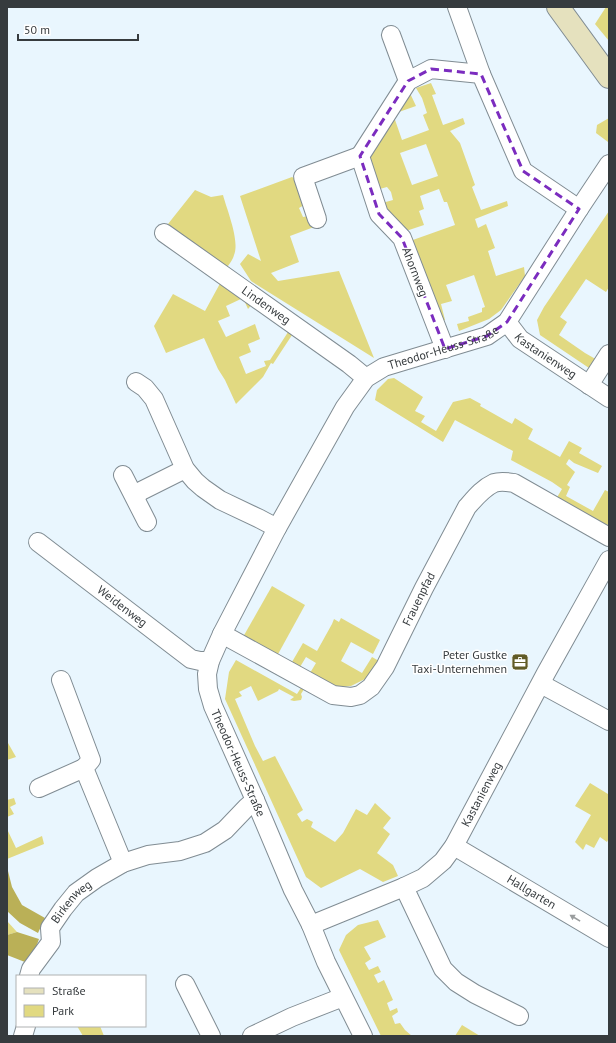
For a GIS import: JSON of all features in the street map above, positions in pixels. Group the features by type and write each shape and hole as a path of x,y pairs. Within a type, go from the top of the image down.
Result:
{"street":[{"path":"457,7 481,74 523,171 579,209"},
{"path":"558,7 609,77"},
{"path":"391,35 408,80"},
{"path":"317,219 300,176 360,156 408,80 432,69 481,74"},
{"name":"Ahornweg","path":"360,156 379,214 402,238 445,349"},
{"name":"Theodor-Heuss-Straße","path":"363,1036 326,962 311,925 293,890 213,706 208,689 207,674 210,661 222,634 277,528 345,407 366,378 384,367 487,336 507,322 609,164"},
{"name":"Lindenweg","path":"164,233 349,364 366,378"},
{"name":"Kastanienweg","path":"507,322 520,339 609,398"},
{"name":"Kastanienweg","path":"589,385 609,354"},
{"path":"136,382 145,388 154,399 185,470 195,481 220,500 277,528"},
{"path":"134,497 142,491 185,470"},
{"path":"123,475 147,522"},
{"name":"Frauenpfad","path":"222,634 333,695 350,697 360,695 371,687 385,667 424,588 467,507 487,487 495,483 505,482 514,484 609,537"},
{"name":"Weidenweg","path":"38,542 191,658 200,661 210,661"},
{"name":"Kastanienweg","path":"311,925 404,887 428,874 443,861 454,846 609,560"},
{"path":"39,788 84,768 91,760 61,680"},
{"path":"541,684 609,721"},
{"path":"84,768 123,863"},
{"name":"Birkenweg","path":"29,975 31,969 51,942 50,928 76,893 92,881 123,863 148,855 180,852 206,843 225,830 246,807 255,800"},
{"name":"Hallgarten","path":"454,846 609,938"},
{"path":"404,887 443,969 456,982 475,994 519,1016"},
{"path":"185,984 211,1036"},
{"path":"252,1036 292,1017 343,997"}],"highlighted area":[{"path":"431,69 481,74 523,171 579,209 507,322 487,336 445,349 402,238 379,214 360,156 408,81"}],"green space":[{"path":"606,7 609,7 609,41 595,24"},
{"path":"431,83 436,94 432,95 443,125 463,118 465,124 450,131 460,143 475,185 472,187 481,210 507,201 508,206 475,219 478,228 486,224 495,248 488,251 496,276 524,267 525,276 501,310 489,319 459,331 457,324 469,321 468,317 482,312 482,308 485,307 474,275 446,285 452,301 441,304 445,320 439,323 410,241 455,225 447,202 444,202 439,189 420,196 424,209 419,211 424,225 409,230 400,229 382,203 393,200 391,192 387,187 376,190 368,147 408,89 416,106 393,114 402,140 429,130 423,115 427,113 422,98 416,88","holes":["426,144 438,176 412,185 400,153"]},
{"path":"609,118 608,142 596,133 597,125"},
{"path":"292,177 303,183 309,202 299,208 303,217 309,216 314,227 290,236 299,262 271,273 278,281 339,271 374,358 251,281 240,264 248,254 261,261 240,196"},
{"path":"195,190 211,197 223,195 232,225 235,242 232,260 226,269 168,224"},
{"path":"609,211 609,287 606,292 586,279 560,317 567,322 559,335 599,361 592,370 540,335 537,320 544,307"},
{"path":"223,278 255,301 248,309 243,298 226,306 230,316 218,321 226,337 255,324 260,339 248,344 251,352 239,357 246,374 266,366 264,361 270,360 290,329 294,332 273,364 271,363 263,377 236,404 204,338 166,353 154,326 173,294 205,311"},
{"path":"394,378 423,397 415,411 425,416 421,422 436,431 453,402 470,398 481,404 480,406 512,424 515,418 533,429 528,439 560,457 569,441 582,448 579,453 602,466 598,473 574,463 569,459 566,464 575,472 567,485 570,487 566,496 593,511 605,490 609,492 609,525 597,523 556,499 562,489 511,460 513,451 455,420 443,442 375,400 377,390 388,379"},
{"path":"272,586 305,605 277,656 243,637"},
{"path":"341,618 380,640 373,654 351,642 341,661 362,673 372,657 379,661 369,677 351,686 341,687 328,684 310,673 316,663 306,657 300,667 292,662 303,643 317,651 334,619 339,622"},
{"path":"236,660 297,694 304,683 306,686 301,694 301,700 290,700 294,697 279,689 278,691 258,701 251,686 239,692 242,696 235,699 263,761 275,756 303,810 297,814 302,822 307,819 313,822 311,827 335,842 343,833 356,809 367,815 375,803 391,818 383,828 390,834 377,853 393,865 398,876 383,882 360,869 321,888 306,877 225,699 229,672"},
{"path":"8,743 16,757 7,760 7,744"},
{"path":"590,783 608,794 609,792 609,838 607,842 600,837 594,848 586,844 583,850 575,842 591,815 575,806"},
{"path":"14,798 16,804 10,807 14,814 7,817 7,800"},
{"path":"7,829 16,848 42,836 44,844 7,859"},
{"path":"378,920 386,937 364,947 371,959 365,963 369,970 378,966 381,972 374,975 378,983 384,980 393,1000 387,1003 390,1011 397,1008 398,1012 392,1016 395,1024 400,1023 412,1036 381,1036 339,950 346,935 358,925"},
{"path":"7,921 17,932 7,935"},
{"path":"462,1025 480,1036 455,1036"},
{"path":"78,1027 100,1027 104,1036 83,1036"}],"shaded area":[{"path":"7,867 12,887 22,905 45,918 38,933 20,923 7,911"},
{"path":"17,932 39,939 30,964 7,955 7,935"}],"place":[{"name":"Peter Gustke Taxi-Unternehmen","path":"520,662"}]}
